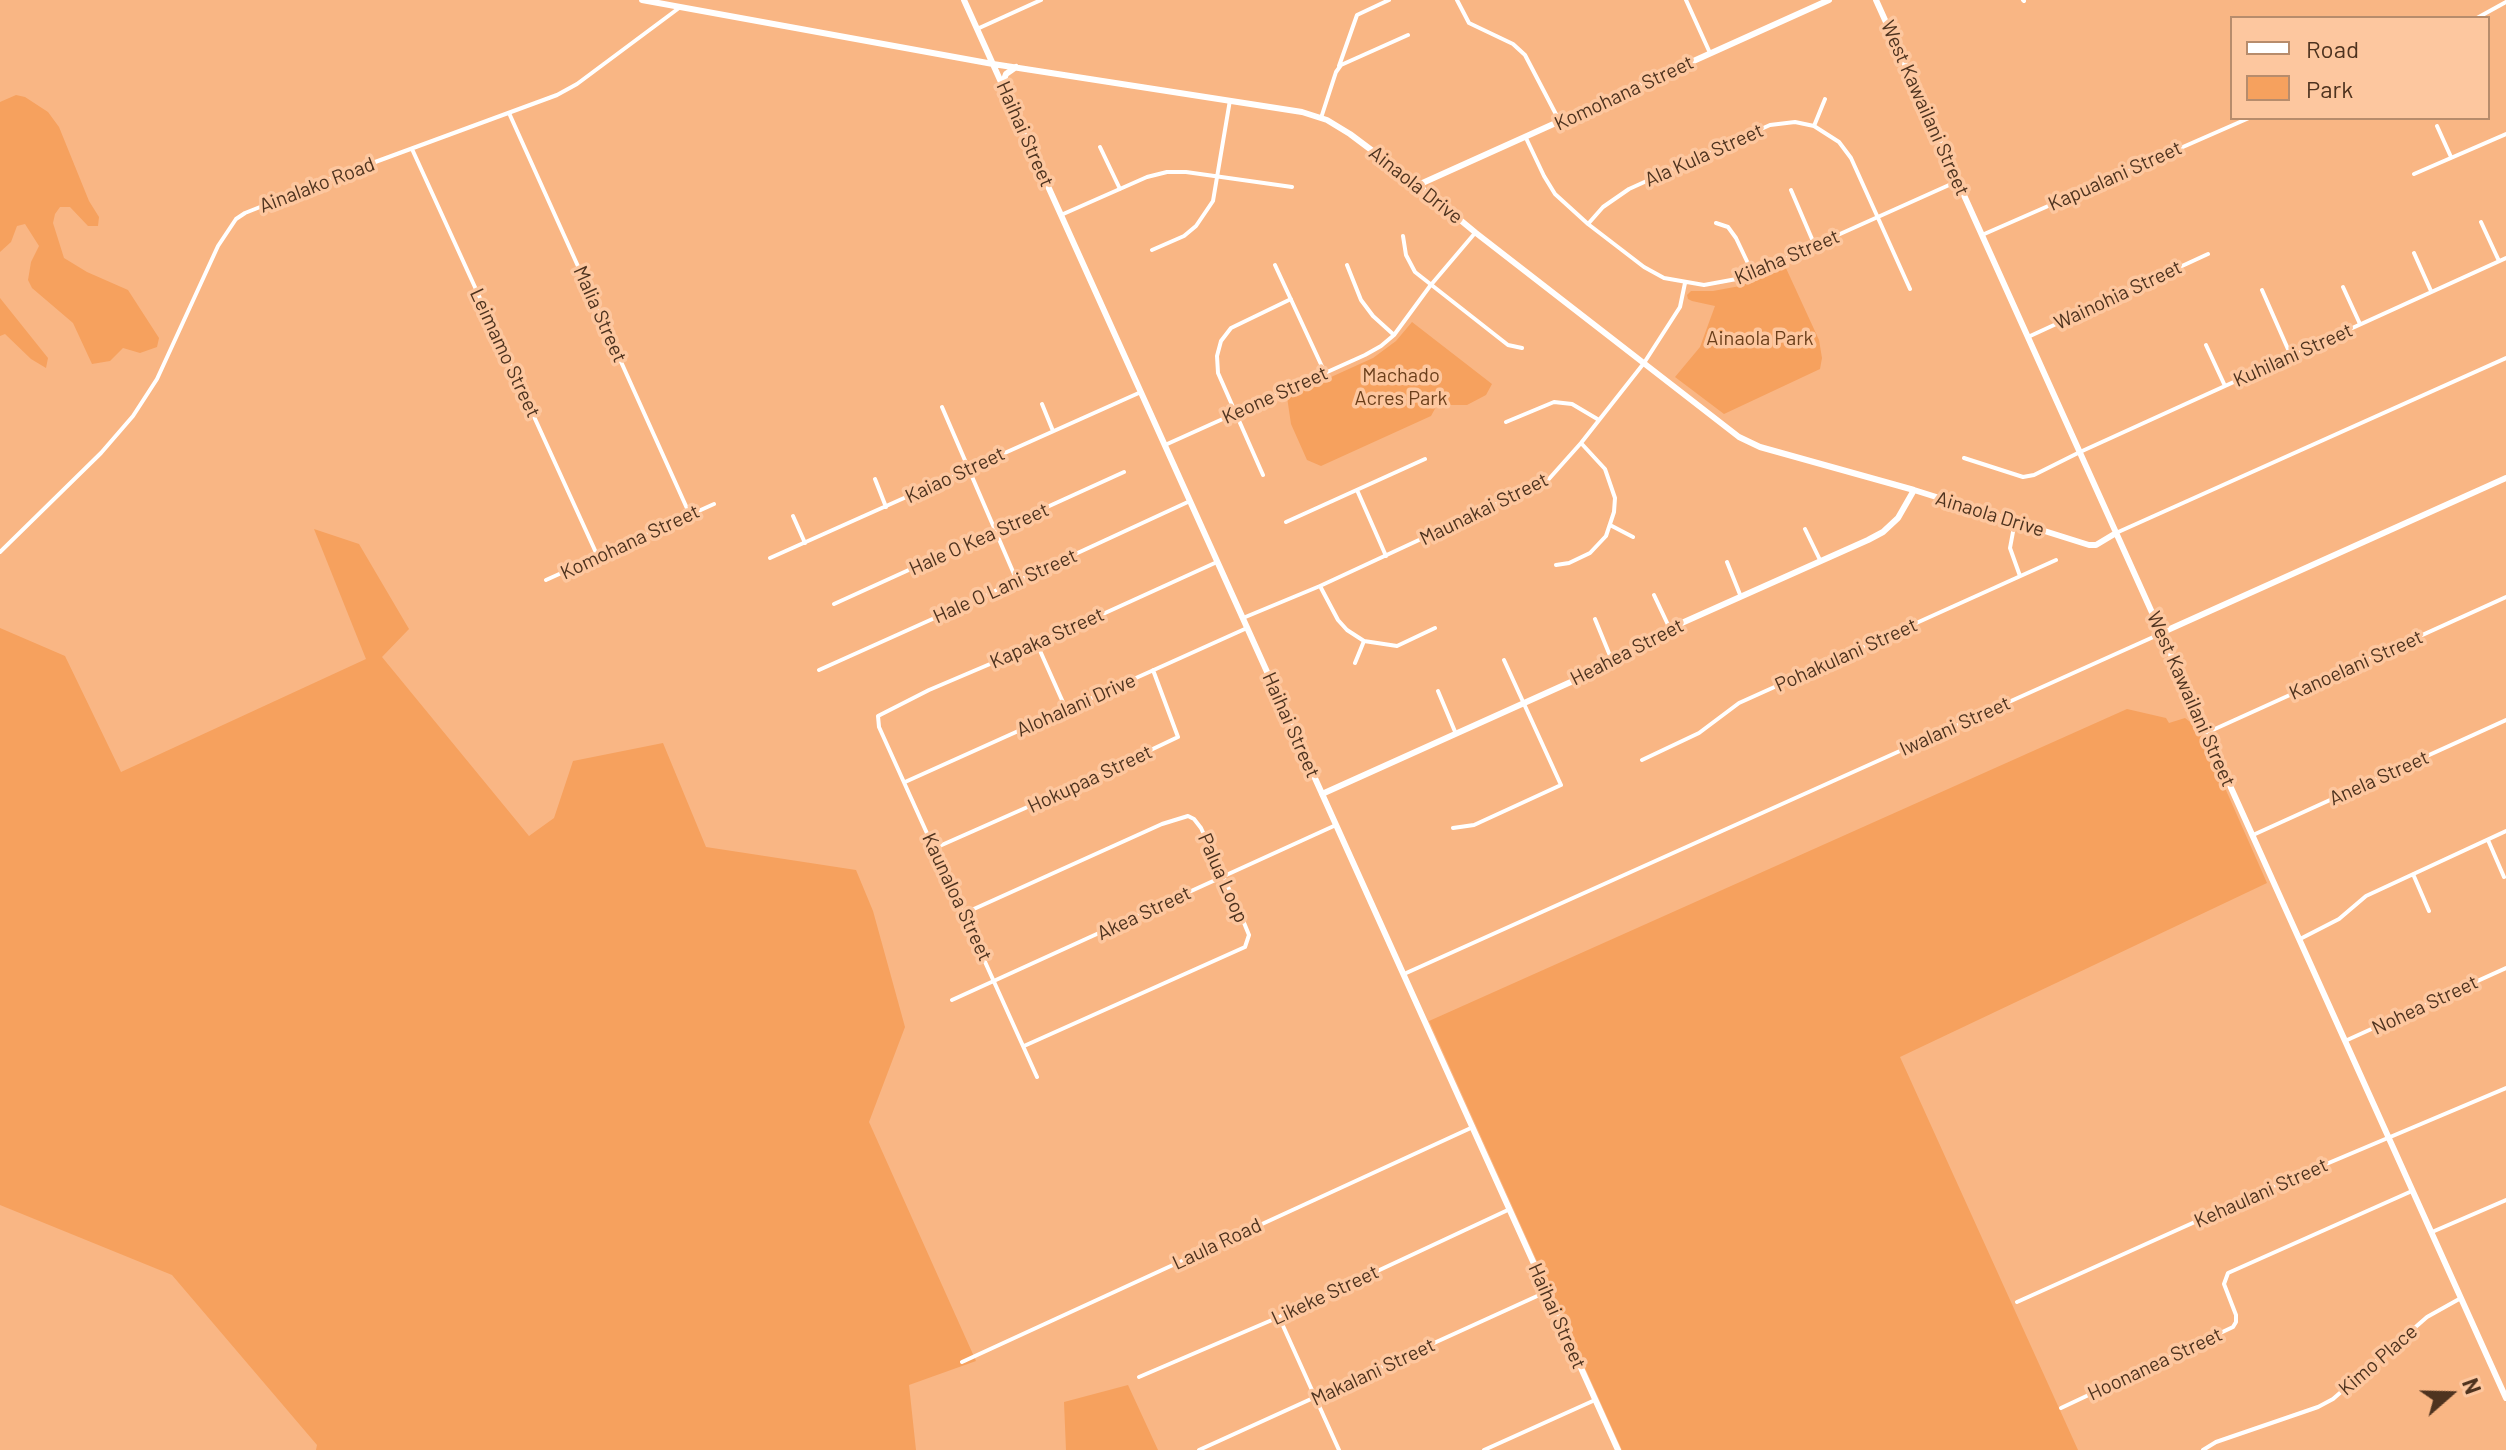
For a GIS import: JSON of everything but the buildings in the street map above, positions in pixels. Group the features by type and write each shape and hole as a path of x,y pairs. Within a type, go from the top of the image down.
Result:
{"street":[{"name":"Ainaola Drive","path":"642,0 993,64 1230,100 1321,118 1350,134 1418,185 1739,437 1760,447 1914,490 2089,545 2096,545 2116,533"},
{"name":"Haihai Street","path":"964,0 1618,1450"},
{"path":"977,29 1041,0"},
{"path":"1321,118 1357,15 1389,0"},
{"path":"1457,0 1469,23 1513,44 1525,55 1560,122"},
{"path":"1686,0 1710,53"},
{"name":"Komohana Street","path":"1418,185 1829,0"},
{"name":"West Kawailani Street","path":"1876,0 2506,1398"},
{"path":"2481,16 2506,2"},
{"name":"Ainalako Road","path":"0,552 101,453 133,416 157,379 218,246 236,219 247,212 567,90 679,8"},
{"path":"1339,69 1350,60 1408,35"},
{"path":"1002,85 1006,74 1016,67"},
{"path":"1825,99 1814,126 1839,142 1851,158 1910,289"},
{"path":"1152,250 1184,236 1196,226 1213,201 1230,100"},
{"name":"Malia Street","path":"509,113 690,515"},
{"name":"Kapualani Street","path":"1982,235 2244,120"},
{"name":"Ala Kula Street","path":"1588,224 1603,207 1629,189 1770,125 1795,122 1814,126"},
{"path":"2437,126 2451,157"},
{"path":"2414,174 2506,134"},
{"name":"Kilaha Street","path":"1526,138 1555,194 1644,267 1664,278 1685,283 1723,284 1753,274 1958,181"},
{"path":"1100,147 1120,189"},
{"name":"Leimamo Street","path":"412,149 598,557"},
{"path":"1061,215 1147,177 1167,172 1292,187"},
{"path":"1791,190 1815,246"},
{"path":"2481,222 2499,261"},
{"path":"1716,223 1728,227 1736,238 1753,274"},
{"name":"Keone Street","path":"1165,445 1365,355 1394,335 1430,286 1476,233"},
{"path":"1403,236 1409,264 1430,286 1508,345 1522,348"},
{"path":"2414,253 2431,291"},
{"name":"Wainohia Street","path":"2028,337 2208,254"},
{"name":"Kuhilani Street","path":"1964,458 2023,477 2045,471 2080,452 2506,258"},
{"path":"1275,265 1325,373"},
{"path":"1347,265 1361,300 1394,335"},
{"name":"Maunakai Street","path":"1243,618 1537,487 1557,473 1644,363 1680,307 1685,283"},
{"path":"2343,287 2360,324"},
{"path":"2262,290 2291,356"},
{"path":"1263,475 1217,365 1221,341 1238,323 1291,299"},
{"path":"2206,345 2225,386"},
{"path":"2116,533 2506,358"},
{"name":"Kaiao Street","path":"770,558 1141,392"},
{"path":"1506,422 1545,404 1563,402 1581,408 1599,420"},
{"path":"1042,404 1053,431"},
{"path":"942,407 1017,581"},
{"path":"1556,565 1569,563 1590,553 1606,536 1610,525 1615,498 1611,483 1605,469 1581,443"},
{"path":"1286,522 1425,459"},
{"name":"Hale O Kea Street","path":"834,604 1124,472"},
{"name":"Iwalani Street","path":"1404,974 2506,478"},
{"path":"875,479 886,507"},
{"path":"1357,490 1386,556"},
{"name":"Heahea Street","path":"1322,794 1613,663 1670,629 1883,532 1898,518 1914,490"},
{"name":"Hale O Lani Street","path":"819,670 1190,501"},
{"name":"Komohana Street","path":"546,580 714,504"},
{"path":"793,516 805,543"},
{"path":"2015,521 2010,548 2020,576"},
{"path":"1610,525 1633,537"},
{"path":"1805,529 1821,562"},
{"name":"Pohakulani Street","path":"1642,760 1699,733 1739,703 2056,560"},
{"name":"Kapaka Street","path":"878,716 929,690 1217,562"},
{"path":"1727,562 1741,597"},
{"path":"1320,586 1338,620 1364,641 1397,646 1435,628"},
{"path":"1654,595 1670,629"},
{"name":"Kanoelani Street","path":"2206,733 2506,597"},
{"path":"1595,619 1613,663"},
{"name":"Alohalani Drive","path":"905,782 1247,628"},
{"path":"1355,663 1364,641"},
{"path":"1037,644 1066,709"},
{"path":"1453,828 1474,825 1561,785 1504,660"},
{"name":"Hokupaa Street","path":"935,848 1178,737 1153,670"},
{"path":"1438,691 1456,734"},
{"name":"Kaunaloa Street","path":"878,716 879,727 1037,1077"},
{"name":"Anela Street","path":"2252,835 2506,720"},
{"name":"Palua Loop","path":"965,913 1181,816 1194,819 1201,828 1223,876 1249,935 1245,947 1024,1046"},
{"name":"Akea Street","path":"952,1000 1336,825"},
{"path":"2299,939 2339,919 2366,896 2506,831"},
{"path":"2488,840 2504,877"},
{"path":"2413,874 2429,911"},
{"name":"Nohea Street","path":"2345,1041 2506,968"},
{"name":"Kehaulani Street","path":"2017,1302 2388,1137 2506,1088"},
{"name":"Laula Road","path":"962,1362 1473,1127"},
{"name":"Hoonanea Street","path":"2061,1408 2233,1327 2236,1315 2224,1284 2228,1273 2412,1191"},
{"path":"2432,1232 2506,1200"},
{"name":"Likeke Street","path":"1139,1377 1279,1317 1510,1209"},
{"name":"Makalani Street","path":"1199,1450 1546,1292"},
{"name":"Kimo Place","path":"2203,1450 2216,1442 2333,1399 2427,1317 2461,1298"},
{"path":"1279,1317 1339,1450"},
{"path":"1484,1450 1595,1400"}],"green space":[{"path":"16,95 25,97 48,112 59,127 89,201 99,217 98,226 88,226 70,207 60,207 53,223 64,258 128,290 159,338 157,347 140,353 123,348 110,361 92,364 73,323 32,288 28,280 31,262 39,246 25,224 17,226 11,242 0,252 0,102"},
{"name":"Ainaola Park","path":"1785,266 1819,340 1820,369 1724,414 1675,377 1700,347 1715,306 1692,301 1687,295 1691,291 1740,286"},
{"path":"0,298 48,358 46,368 31,359 5,334 0,336"},
{"name":"Machado Acres Park","path":"1412,322 1492,384 1486,395 1467,405 1437,405 1431,416 1321,466 1307,460 1291,424 1287,397 1373,358 1396,341"},
{"path":"314,529 359,544 409,629 382,657 529,836 554,818 573,761 663,743 706,847 856,870 873,911 905,1027 869,1122 976,1361 909,1385 916,1450 316,1450 317,1445 172,1275 0,1205 0,628 65,656 121,772 366,659"},
{"path":"2127,709 2166,718 2169,723 2185,718 2199,729 2267,883 1900,1057 2078,1450 1622,1450 1429,1021"},
{"path":"1128,1385 1158,1450 1066,1450 1064,1402"}]}
